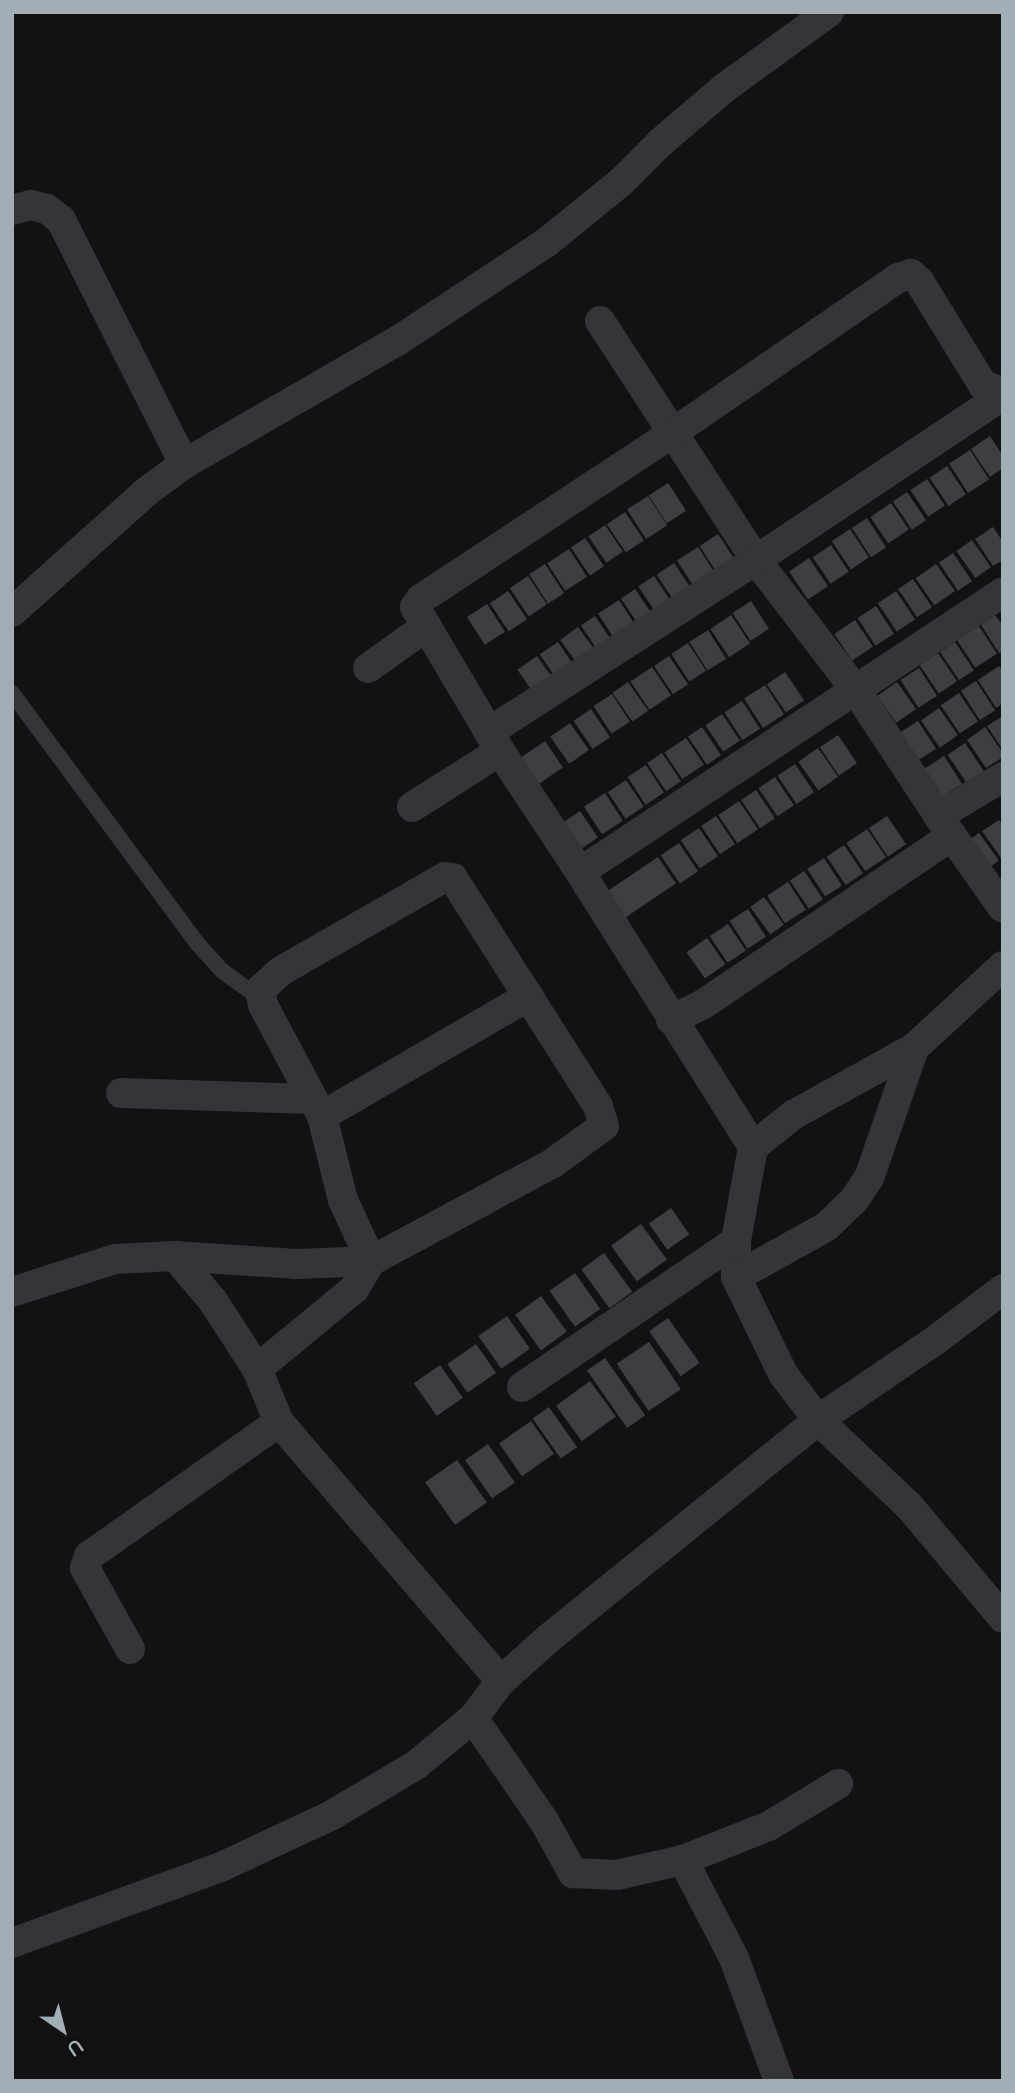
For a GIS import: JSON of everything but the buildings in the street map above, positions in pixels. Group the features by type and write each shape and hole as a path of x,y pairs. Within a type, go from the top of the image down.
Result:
{"street":[{"path":"12,612 146,492 184,464 399,340 547,242 621,183 661,142 723,89 829,12"},
{"path":"12,209 31,205 47,209 61,220 184,464"},
{"path":"753,1147 580,872 494,742 415,607 421,599 671,434 898,278 911,274 919,281 984,385 1003,393"},
{"path":"600,321 671,434 756,560 855,689 945,826 1003,908"},
{"path":"412,807 494,742 790,535 1003,393"},
{"path":"580,872 1003,592"},
{"path":"368,668 427,626"},
{"path":"671,1020 702,1005 945,826 1003,777"},
{"path":"12,1292 115,1259 175,1256 297,1264 371,1261 553,1163 604,1126 598,1106 455,879 448,876 281,971 260,990 261,999 317,1108 343,1200 371,1261"},
{"path":"1003,966 914,1048 793,1115 753,1147 736,1241 736,1277 783,1374 818,1420 909,1506 1003,1618"},
{"path":"121,1093 317,1108 529,996"},
{"path":"736,1277 826,1227 855,1200 869,1178 914,1048"},
{"path":"522,1387 736,1241"},
{"path":"175,1256 213,1301 257,1369 279,1422 501,1681"},
{"path":"257,1369 354,1289 371,1261"},
{"path":"12,1943 221,1867 332,1815 416,1765 473,1718 501,1681 549,1638 818,1420 937,1339 1003,1289"},
{"path":"130,1649 85,1568 89,1556 279,1422"},
{"path":"473,1718 544,1821 573,1873 617,1875 683,1860 769,1826 838,1784"},
{"path":"683,1860 734,1958 779,2081"}],"lane":[{"path":"12,693 197,943 221,970 261,999"}]}
